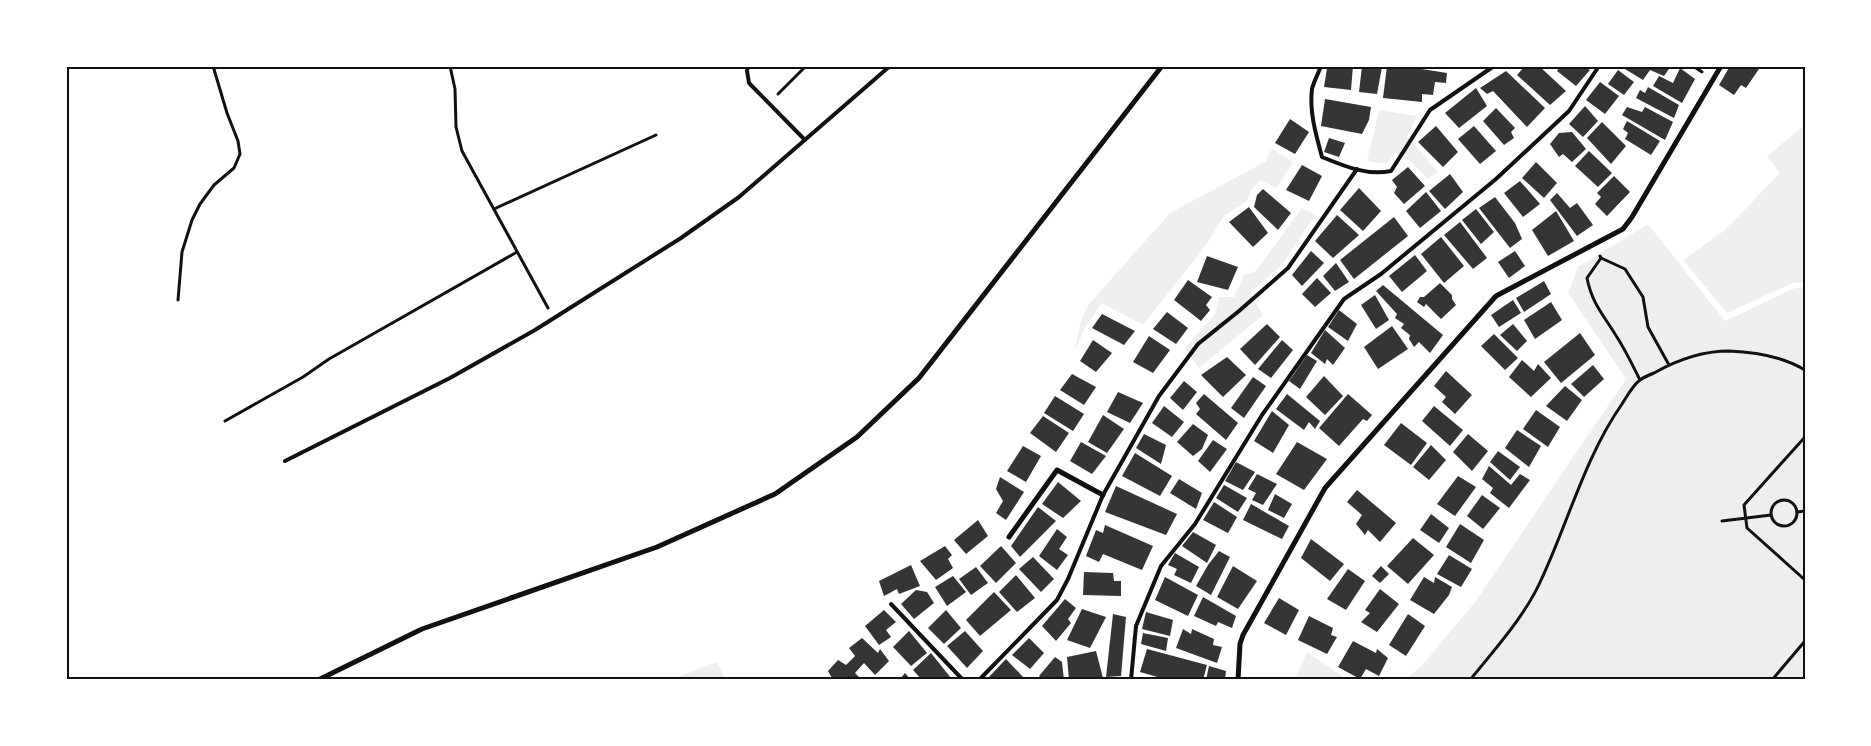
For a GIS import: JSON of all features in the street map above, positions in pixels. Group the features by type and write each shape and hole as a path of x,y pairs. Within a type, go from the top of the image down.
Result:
{"street":[{"path":"318,680 422,629 657,547 775,494 857,438 918,378 1162,66"},
{"path":"1238,680 1240,644 1243,635 1325,488 1496,296 1624,229 1721,66"},
{"path":"1009,537 1057,470 1103,495"}],"lane":[{"path":"748,66 749,83 805,140"},
{"path":"285,461 450,378 553,318 681,238 732,202 890,66"},
{"path":"1321,66 1313,88 1311,105 1322,157 1350,168 1385,172 1392,171 1430,110 1494,66"},
{"path":"1131,680 1136,626 1161,566 1195,524 1262,415 1344,299 1381,274 1496,179 1569,111 1599,66"},
{"path":"979,680 1057,600 1068,579 1103,495 1159,396 1198,344 1288,268 1357,169"},
{"path":"891,604 963,680"}],"path":[{"path":"178,300 182,252 192,220 200,204 214,185 234,168 240,154 238,141 222,98 213,66"},
{"path":"450,66 454,89 456,127 462,151 553,318"},
{"path":"768,103 806,66"},
{"path":"494,209 656,135"},
{"path":"1594,244 1600,258 1625,269 1643,297 1648,326 1669,365"},
{"path":"225,421 303,377 329,359 517,252"},
{"path":"1600,258 1587,278 1590,294 1599,311 1628,353 1640,380"},
{"path":"1470,680 1516,622 1542,580 1591,458 1607,426 1640,380 1669,365 1697,354 1720,351 1770,356 1805,370"},
{"path":"1805,437 1744,505 1747,528 1805,580"},
{"path":"1786,500 1792,502 1797,512 1792,524 1786,527 1775,522 1770,508 1774,502 1786,500"},
{"path":"1797,512 1805,511"},
{"path":"1722,521 1771,515"},
{"path":"1772,680 1805,641"}],"shaded area":[{"path":"1379,110 1417,116 1407,136 1438,172 1428,179 1410,161 1395,153 1386,164 1367,161"},
{"path":"1805,125 1805,282 1793,283 1727,313 1683,260 1725,230 1780,173 1767,156"},
{"path":"1272,149 1293,162 1277,188 1260,180 1251,190 1247,201 1224,216 1206,245 1143,325 1102,303 1086,326 1074,352 1081,321 1089,304 1170,213 1265,162"},
{"path":"1302,208 1315,215 1282,265 1250,293 1263,315 1199,368 1185,348 1215,314 1219,297 1234,297 1244,275 1255,272"},
{"path":"1648,224 1725,321 1795,288 1805,287 1805,680 1405,680 1423,664 1475,602 1626,379 1568,293 1578,267"},
{"path":"1307,652 1348,680 1295,680"},
{"path":"717,662 726,680 670,680"}],"building":[{"path":"1332,66 1353,66 1351,90 1324,87 1327,68 1332,68"},
{"path":"1362,66 1382,67 1377,94 1359,92"},
{"path":"1387,66 1403,66 1447,73 1446,83 1435,82 1433,95 1422,94 1422,102 1383,98"},
{"path":"1525,66 1539,66 1566,91 1550,105 1517,75"},
{"path":"1560,66 1584,66 1590,70 1576,86 1557,71"},
{"path":"1620,66 1671,66 1664,76 1650,70 1643,80"},
{"path":"1730,66 1761,66 1746,88 1741,85 1734,95 1719,85"},
{"path":"1680,68 1695,79 1682,103 1653,86 1659,76 1673,83"},
{"path":"1618,70 1634,82 1624,95 1608,84"},
{"path":"1506,71 1545,108 1527,127 1493,91 1487,94 1480,88"},
{"path":"1600,82 1619,96 1605,114 1586,100"},
{"path":"1648,87 1679,105 1674,118 1636,98 1640,90 1645,93"},
{"path":"1476,88 1487,106 1459,128 1445,113"},
{"path":"1325,99 1371,107 1369,120 1362,134 1321,126"},
{"path":"1585,106 1598,121 1583,137 1569,124"},
{"path":"1627,107 1642,112 1645,107 1673,122 1665,140 1622,115"},
{"path":"1496,108 1515,128 1511,132 1514,138 1504,145 1483,121"},
{"path":"1290,119 1309,132 1295,154 1275,143"},
{"path":"1627,121 1660,141 1651,155 1625,139 1628,133 1623,129"},
{"path":"1602,122 1626,146 1611,164 1587,138"},
{"path":"1436,126 1458,152 1443,167 1418,142"},
{"path":"1474,126 1496,151 1480,164 1458,139"},
{"path":"1572,132 1586,149 1572,162 1563,154 1559,157 1550,144 1559,133"},
{"path":"1329,138 1345,143 1339,157 1324,152"},
{"path":"1589,151 1612,173 1598,187 1575,166"},
{"path":"1536,162 1557,183 1544,198 1522,178"},
{"path":"1302,165 1322,176 1309,201 1286,190"},
{"path":"1408,167 1425,186 1404,204 1394,193 1397,187 1392,180"},
{"path":"1450,174 1463,192 1445,209 1429,191"},
{"path":"1614,176 1630,192 1607,216 1595,204 1601,197 1597,193"},
{"path":"1520,181 1540,204 1523,217 1504,193"},
{"path":"1359,188 1381,211 1363,231 1340,210"},
{"path":"1263,189 1291,213 1278,230 1254,207 1257,195"},
{"path":"1426,192 1441,211 1420,228 1406,211"},
{"path":"1557,193 1570,208 1577,203 1593,225 1577,236 1550,200"},
{"path":"1495,197 1515,223 1522,239 1510,248 1479,208"},
{"path":"1249,207 1268,233 1253,247 1229,222"},
{"path":"1476,209 1494,232 1481,244 1462,220"},
{"path":"1556,211 1574,241 1548,256 1532,230"},
{"path":"1337,215 1359,235 1333,258 1315,241"},
{"path":"1394,217 1408,236 1354,279 1340,260"},
{"path":"1460,222 1487,258 1473,269 1444,235"},
{"path":"1441,237 1464,266 1444,283 1421,254"},
{"path":"1311,251 1324,263 1302,286 1292,275"},
{"path":"1515,251 1525,266 1509,278 1498,262"},
{"path":"1415,255 1427,271 1402,292 1389,276"},
{"path":"1207,256 1238,267 1228,290 1197,282"},
{"path":"1336,263 1349,282 1335,291 1323,276"},
{"path":"1317,278 1331,293 1315,307 1302,294"},
{"path":"1188,280 1212,297 1206,305 1210,310 1201,321 1174,300"},
{"path":"1544,281 1551,294 1524,312 1516,298"},
{"path":"1440,283 1452,295 1456,305 1441,319 1426,304 1424,307 1417,302 1420,297 1424,297"},
{"path":"1383,285 1443,335 1430,353 1419,342 1414,347 1409,339 1410,335 1401,328 1404,324 1395,318 1397,314 1376,291"},
{"path":"1375,295 1389,320 1376,329 1361,305"},
{"path":"1513,300 1521,313 1499,327 1491,315"},
{"path":"1551,302 1562,320 1535,339 1524,320"},
{"path":"1339,310 1357,324 1348,341 1328,327"},
{"path":"1167,312 1188,328 1176,344 1153,329"},
{"path":"1102,314 1135,331 1124,345 1092,328"},
{"path":"1267,324 1280,337 1255,365 1240,349"},
{"path":"1513,324 1527,341 1517,351 1500,335"},
{"path":"1392,326 1408,349 1378,369 1364,347"},
{"path":"1325,330 1345,348 1333,365 1327,359 1325,364 1311,353"},
{"path":"1580,333 1595,355 1561,383 1544,362"},
{"path":"1494,334 1518,358 1505,370 1481,346"},
{"path":"1149,336 1170,350 1153,373 1133,362"},
{"path":"1093,340 1112,353 1096,372 1080,361"},
{"path":"1282,340 1293,350 1271,378 1258,369"},
{"path":"1307,355 1317,361 1300,389 1289,381"},
{"path":"1227,357 1246,375 1223,397 1201,375"},
{"path":"1522,360 1534,371 1538,364 1551,378 1531,397 1509,377"},
{"path":"1593,365 1604,379 1584,397 1571,384"},
{"path":"1446,371 1472,395 1455,414 1442,402 1446,397 1434,386"},
{"path":"1072,374 1096,387 1084,405 1060,390"},
{"path":"1324,376 1343,396 1325,415 1306,397"},
{"path":"1253,377 1266,386 1244,418 1231,408"},
{"path":"1184,381 1197,392 1183,410 1170,398"},
{"path":"1565,386 1582,400 1567,421 1546,406"},
{"path":"1118,392 1143,403 1130,423 1107,412"},
{"path":"1204,394 1238,423 1226,440 1196,414 1200,409 1196,403"},
{"path":"1287,394 1320,421 1315,429 1309,422 1304,430 1276,409"},
{"path":"1348,394 1372,415 1367,421 1363,419 1339,446 1319,428"},
{"path":"1055,396 1084,414 1073,431 1044,413"},
{"path":"1164,406 1184,422 1172,437 1152,423"},
{"path":"1434,406 1463,430 1450,446 1422,421"},
{"path":"1536,410 1560,427 1548,447 1523,429"},
{"path":"1272,411 1289,425 1273,453 1254,441"},
{"path":"1103,415 1124,429 1107,453 1088,442"},
{"path":"1043,416 1069,433 1056,452 1030,433"},
{"path":"1401,423 1427,443 1411,465 1384,445"},
{"path":"1193,424 1208,435 1202,449 1193,456 1177,442"},
{"path":"1517,430 1541,446 1529,467 1505,448"},
{"path":"1144,434 1166,445 1161,464 1136,448"},
{"path":"1468,434 1488,451 1472,471 1453,452"},
{"path":"1213,440 1227,449 1210,472 1198,461"},
{"path":"1081,442 1106,456 1092,474 1070,461"},
{"path":"1297,442 1327,459 1304,490 1276,474"},
{"path":"1431,445 1446,460 1429,480 1413,467"},
{"path":"1023,446 1041,456 1026,482 1007,471"},
{"path":"1498,451 1520,467 1510,480 1490,462"},
{"path":"1135,453 1172,476 1160,496 1122,476"},
{"path":"1236,462 1255,472 1243,490 1225,481"},
{"path":"1489,466 1511,485 1520,474 1530,480 1509,508 1490,493 1493,488 1482,479"},
{"path":"1257,474 1277,484 1263,505 1252,500 1256,493 1248,489"},
{"path":"1458,476 1476,487 1455,516 1437,504"},
{"path":"1000,477 1024,492 1006,520 996,513 1003,501 996,489"},
{"path":"1179,479 1202,493 1196,509 1170,493"},
{"path":"1058,482 1081,501 1063,518 1042,504"},
{"path":"1224,485 1247,498 1238,512 1216,498"},
{"path":"1116,486 1177,514 1166,535 1105,512"},
{"path":"1357,490 1396,523 1380,542 1368,530 1365,535 1356,524 1362,515 1347,502"},
{"path":"1275,494 1292,504 1284,518 1268,510"},
{"path":"1482,495 1500,508 1483,529 1467,516"},
{"path":"1214,502 1237,517 1228,533 1203,520"},
{"path":"1251,504 1289,526 1282,539 1243,520"},
{"path":"1038,507 1056,521 1020,557 1011,546"},
{"path":"1431,514 1449,528 1439,543 1420,530"},
{"path":"978,520 988,536 966,554 954,540"},
{"path":"1460,524 1484,540 1471,563 1446,547"},
{"path":"1105,525 1153,546 1142,570 1103,554 1099,562 1086,556 1096,530 1103,533"},
{"path":"1057,529 1067,537 1059,549 1068,555 1057,570 1039,556"},
{"path":"1193,532 1216,545 1207,563 1182,546"},
{"path":"1413,538 1434,555 1408,584 1387,566"},
{"path":"1311,539 1344,564 1330,581 1301,558"},
{"path":"945,546 952,555 948,559 953,568 936,580 920,561"},
{"path":"1001,546 1016,563 996,583 980,566"},
{"path":"1219,551 1230,557 1211,595 1196,586 1208,565"},
{"path":"1175,553 1199,567 1191,583 1174,575 1177,569 1168,565"},
{"path":"1449,555 1472,569 1461,587 1437,574"},
{"path":"1033,557 1054,579 1041,592 1019,569"},
{"path":"911,565 920,586 899,594 897,589 884,596 879,581"},
{"path":"1233,566 1257,581 1238,609 1217,597"},
{"path":"1381,566 1389,574 1380,583 1372,576"},
{"path":"976,567 988,583 971,595 959,579"},
{"path":"1348,569 1365,581 1346,610 1327,599"},
{"path":"1084,572 1113,573 1114,581 1121,581 1121,596 1083,595"},
{"path":"1016,575 1035,598 1017,612 999,592"},
{"path":"953,576 966,592 947,606 935,587"},
{"path":"1165,577 1198,595 1188,616 1155,600"},
{"path":"1424,577 1434,583 1435,577 1452,587 1449,595 1434,614 1410,600"},
{"path":"1380,589 1399,604 1377,632 1361,622 1370,613 1365,610"},
{"path":"916,590 927,592 934,603 914,619 901,604"},
{"path":"994,592 1011,610 980,636 966,620"},
{"path":"1203,597 1236,616 1232,628 1218,622 1216,626 1194,616"},
{"path":"1279,598 1299,610 1286,635 1264,623"},
{"path":"1065,599 1076,608 1068,619 1071,623 1056,641 1042,626"},
{"path":"1082,609 1106,617 1090,648 1067,640"},
{"path":"884,610 896,622 886,630 891,637 879,645 865,626"},
{"path":"946,610 961,628 944,644 928,628"},
{"path":"1146,612 1173,620 1170,636 1142,629"},
{"path":"1113,614 1126,617 1121,676 1106,677"},
{"path":"1408,614 1425,626 1406,656 1389,645"},
{"path":"1309,616 1333,628 1331,635 1337,637 1327,654 1298,640"},
{"path":"1183,629 1191,634 1192,629 1214,639 1213,645 1222,647 1217,663 1176,648"},
{"path":"909,631 927,653 911,666 893,647"},
{"path":"965,631 983,651 967,668 947,646"},
{"path":"1143,633 1168,638 1166,651 1141,644"},
{"path":"862,638 878,653 880,649 889,661 875,675 864,663 855,673 862,680 833,680 828,671 838,660 846,665 855,656 849,648"},
{"path":"1029,638 1044,653 1030,669 1012,655"},
{"path":"1353,641 1376,653 1377,649 1388,658 1379,676 1366,669 1360,679 1338,667"},
{"path":"1147,649 1207,665 1203,680 1168,680 1140,672"},
{"path":"1096,651 1103,678 1069,680 1067,657"},
{"path":"931,653 951,678 949,680 922,680 913,670"},
{"path":"1055,657 1062,662 1064,680 1043,680 1039,676"},
{"path":"1006,659 1024,678 1021,680 986,680"},
{"path":"1209,666 1226,671 1225,680 1206,680"},
{"path":"905,673 911,680 899,680"}]}
